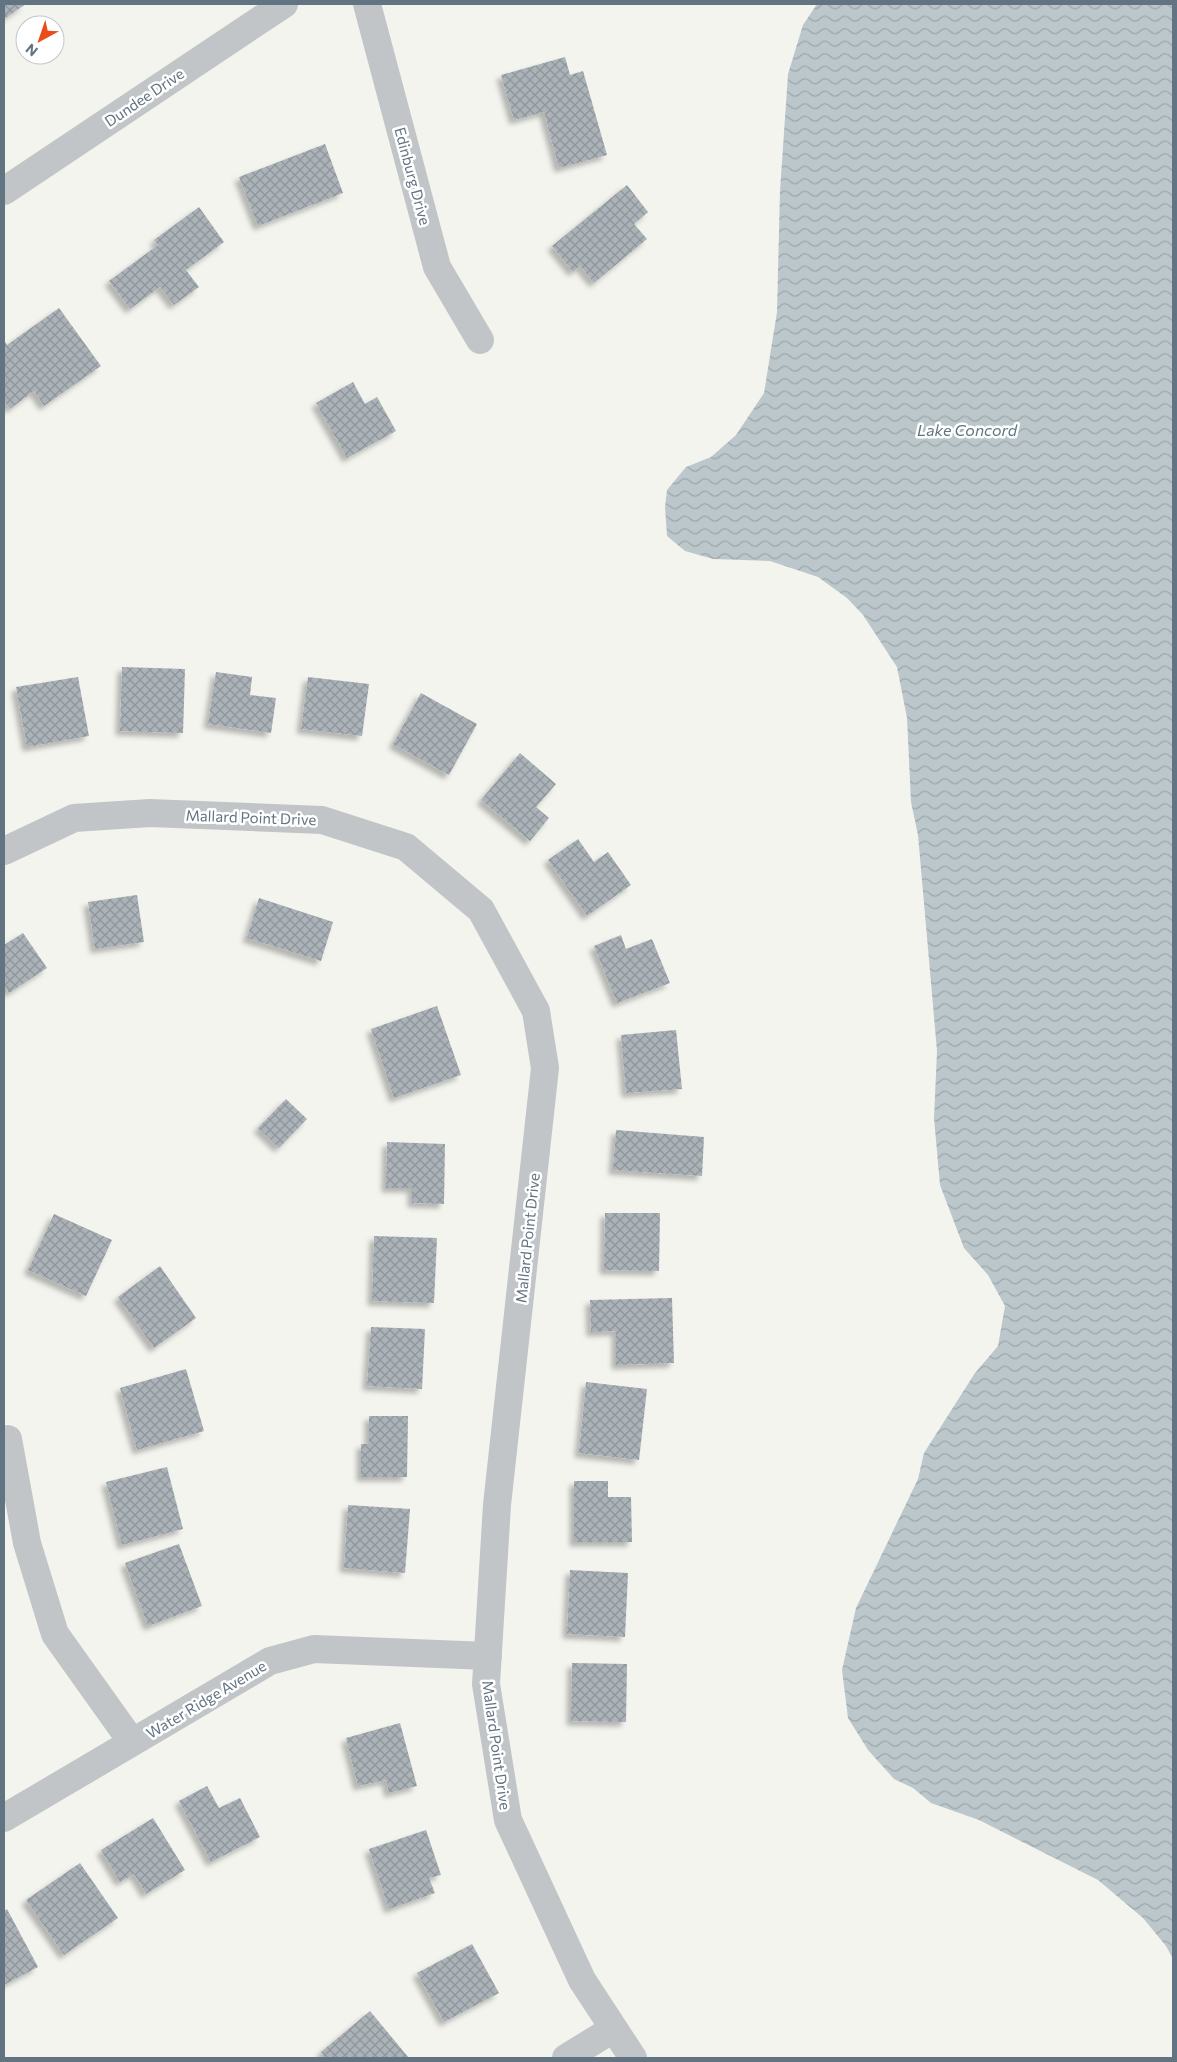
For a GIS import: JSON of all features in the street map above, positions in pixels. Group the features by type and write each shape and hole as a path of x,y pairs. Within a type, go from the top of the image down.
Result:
{"street":[{"name":"Dundee Drive","path":"4,190 284,4"},
{"name":"Edinburg Drive","path":"367,4 437,267 480,340"},
{"name":"Mallard Point Drive","path":"4,851 74,818 150,813 322,820 406,847 481,910 536,1011 545,1068 497,1505 486,1684 508,1820 582,1980 633,2058"},
{"path":"8,1438 27,1543 54,1634 132,1742"},
{"name":"Water Ridge Avenue","path":"4,1818 270,1661 314,1649 488,1656"},
{"path":"566,2058 613,2028"}],"water":[{"name":"Lake Concord","path":"817,4 1173,4 1173,1959 1166,1946 1143,1918 1098,1880 979,1820 931,1803 913,1788 894,1779 868,1750 848,1718 842,1670 856,1608 918,1479 924,1453 975,1373 998,1346 1005,1306 988,1275 964,1248 940,1185 934,1118 937,1051 918,835 911,802 907,718 897,667 863,615 847,598 818,577 770,561 713,559 685,551 667,536 665,507 667,490 686,467 711,457 736,435 764,393 777,312 780,191 788,74 803,25"}],"building":[{"path":"4,4 26,4 4,19"},
{"path":"565,57 570,75 583,71 607,155 559,168 544,112 514,120 501,75"},
{"path":"325,144 343,193 258,226 239,177"},
{"path":"627,185 648,212 634,224 647,239 594,283 580,266 573,272 552,246"},
{"path":"199,207 224,242 186,270 199,287 174,305 160,287 130,309 109,281 158,245 154,240"},
{"path":"59,308 101,366 44,406 34,391 10,409 4,401 4,340 7,345"},
{"path":"353,382 365,404 377,397 396,431 347,458 316,403"},
{"path":"122,667 185,669 183,733 120,731"},
{"path":"216,672 252,677 250,695 276,698 271,733 208,724"},
{"path":"78,677 89,736 27,747 16,687"},
{"path":"308,677 369,684 362,736 301,729"},
{"path":"421,693 477,724 449,775 393,744"},
{"path":"520,753 556,784 536,807 549,818 530,841 481,800"},
{"path":"578,839 594,862 608,852 631,885 587,916 548,860"},
{"path":"137,895 144,942 95,949 88,902"},
{"path":"259,898 333,922 321,961 247,938"},
{"path":"23,933 47,968 9,993 4,985 4,945"},
{"path":"621,935 626,949 652,939 670,983 617,1003 594,946"},
{"path":"437,1006 461,1075 394,1098 371,1029"},
{"path":"676,1030 682,1089 626,1093 621,1035"},
{"path":"286,1099 307,1119 279,1148 258,1128"},
{"path":"616,1130 704,1137 702,1176 613,1170"},
{"path":"387,1142 445,1144 444,1204 412,1203 412,1188 386,1188"},
{"path":"605,1213 660,1213 659,1271 604,1270"},
{"path":"54,1214 112,1240 86,1296 28,1270"},
{"path":"374,1236 437,1238 434,1303 372,1301"},
{"path":"160,1266 196,1318 154,1348 118,1297"},
{"path":"672,1298 674,1363 616,1365 616,1331 591,1332 590,1300"},
{"path":"371,1327 425,1329 422,1389 367,1386"},
{"path":"186,1369 204,1431 137,1450 120,1388"},
{"path":"586,1382 647,1389 639,1460 579,1453"},
{"path":"369,1416 408,1416 407,1477 361,1477 361,1444 369,1444"},
{"path":"167,1467 183,1529 122,1545 106,1482"},
{"path":"574,1481 608,1481 608,1497 631,1497 632,1542 574,1542"},
{"path":"348,1505 410,1509 405,1573 344,1568"},
{"path":"179,1544 202,1606 148,1626 125,1563"},
{"path":"570,1570 628,1573 625,1637 567,1634"},
{"path":"572,1663 627,1664 626,1722 571,1721"},
{"path":"400,1723 417,1786 389,1793 386,1780 358,1786 346,1738"},
{"path":"207,1786 219,1808 240,1798 260,1837 211,1862 179,1801"},
{"path":"153,1818 185,1870 146,1894 134,1874 120,1882 101,1850"},
{"path":"426,1830 441,1875 429,1878 435,1893 389,1909 369,1849"},
{"path":"80,1863 118,1918 64,1955 26,1900"},
{"path":"7,1909 38,1967 4,1985 4,1911"},
{"path":"472,1944 499,1993 444,2022 417,1973"},
{"path":"370,2011 409,2058 325,2058 321,2052"}]}
